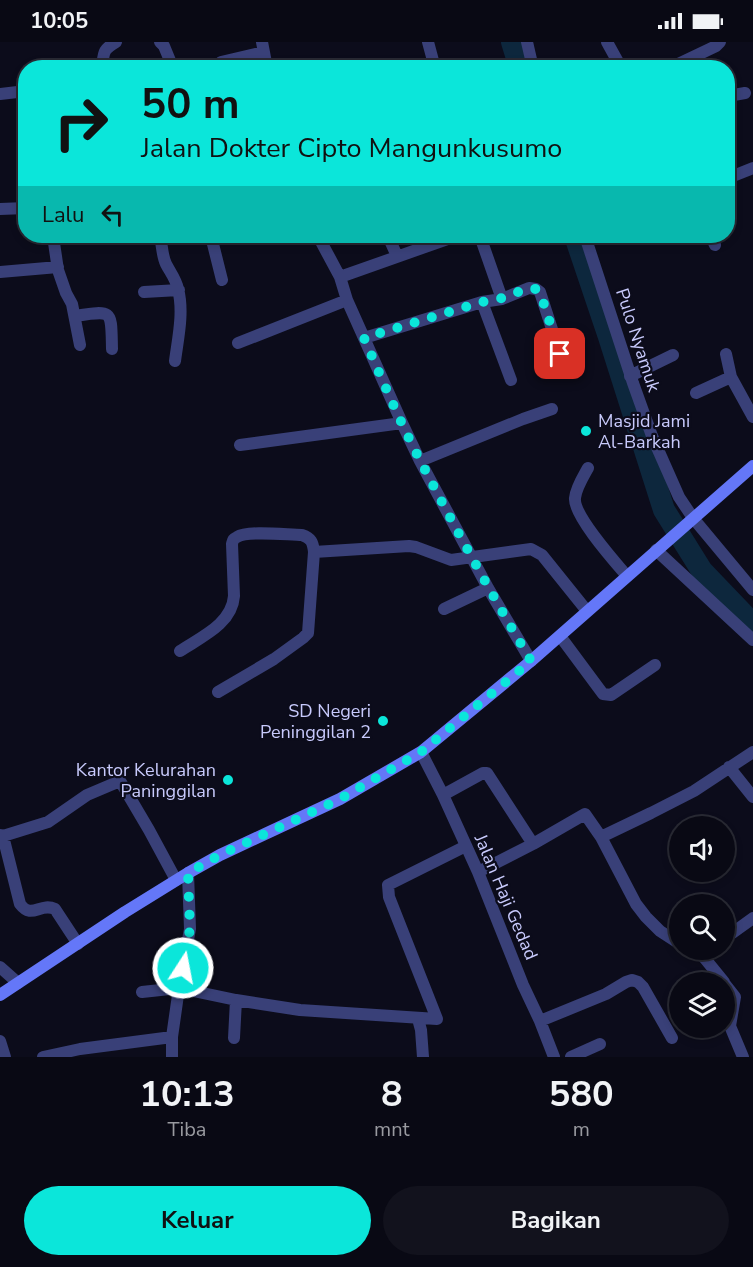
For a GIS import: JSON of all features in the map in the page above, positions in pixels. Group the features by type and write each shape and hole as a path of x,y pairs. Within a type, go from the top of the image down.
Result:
{"main road":[{"path":"0,995 188,873 220,855 333,802 421,752 531,661 753,466"}],"street":[{"path":"103,60 106,48 117,42"},
{"path":"160,42 170,60"},
{"path":"428,42 433,60"},
{"path":"527,42 531,60"},
{"path":"607,42 616,60"},
{"path":"687,60 720,42"},
{"path":"227,60 263,47"},
{"path":"0,94 18,92"},
{"path":"735,95 745,93"},
{"path":"735,175 753,168"},
{"path":"0,209 18,208"},
{"path":"54,243 58,267 75,316 80,345"},
{"path":"161,243 165,263 179,290 180,321 175,361"},
{"path":"214,243 222,280"},
{"path":"322,243 340,277 344,301 364,338 420,460 470,557 531,661"},
{"path":"391,243 397,256"},
{"path":"340,277 435,243"},
{"path":"482,243 502,298"},
{"name":"Pulo Nyamuk","path":"587,243 630,376 678,497 753,590"},
{"path":"0,272 58,267"},
{"path":"364,338 529,288 538,290 560,354"},
{"path":"144,292 179,290"},
{"path":"238,343 344,301"},
{"path":"482,302 511,380"},
{"path":"75,316 101,312 107,314 111,319 112,349"},
{"path":"726,354 731,378 752,411"},
{"path":"630,376 673,355"},
{"path":"696,393 731,378"},
{"path":"420,460 552,409"},
{"path":"240,446 402,423"},
{"path":"588,468 579,485 575,498 576,506 602,545 627,576"},
{"path":"180,651 228,617 234,603 232,544 236,537 247,533 302,535 310,539 314,552 308,633 274,659 218,692"},
{"path":"314,552 409,546 451,560 524,549 535,550 542,555 587,611"},
{"path":"656,550 753,640"},
{"path":"444,609 488,588"},
{"path":"560,636 603,694 611,695 655,664"},
{"name":"Jalan Haji Gedad","path":"421,752 478,872 554,1057"},
{"path":"602,837 694,791 753,752"},
{"path":"729,767 753,797"},
{"path":"443,795 487,773 533,844"},
{"path":"78,944 56,909 47,906 29,912 20,904 2,836 48,822 118,777 176,880"},
{"path":"478,872 533,844 584,814 602,837 636,904 646,918 669,937"},
{"path":"142,993 179,988 300,1010 437,1019 389,897 388,885 466,846"},
{"path":"172,1057 172,1037 190,929 188,873"},
{"path":"735,931 753,918"},
{"path":"0,967 18,983"},
{"path":"540,1021 632,981 638,982 647,993 669,1033"},
{"path":"234,1038 236,1000"},
{"path":"418,1019 423,1057"},
{"path":"43,1057 80,1049 172,1037"},
{"path":"735,1038 743,1057"},
{"path":"0,1041 5,1057"},
{"path":"571,1057 600,1044"}],"waterway":[{"path":"512,42 518,60"},
{"path":"577,243 664,510 702,571 753,624"}],"place":[{"name":"Masjid Jami Al-Barkah","path":"586,431"},
{"name":"SD Negeri Peninggilan 2","path":"383,721"},
{"name":"Kantor Kelurahan Paninggilan","path":"228,780"}],"route":[{"path":"183,968 190,929 188,873 220,855 340,799 421,752 531,661 488,588 420,460 364,338 529,288 540,292 560,354"}]}
